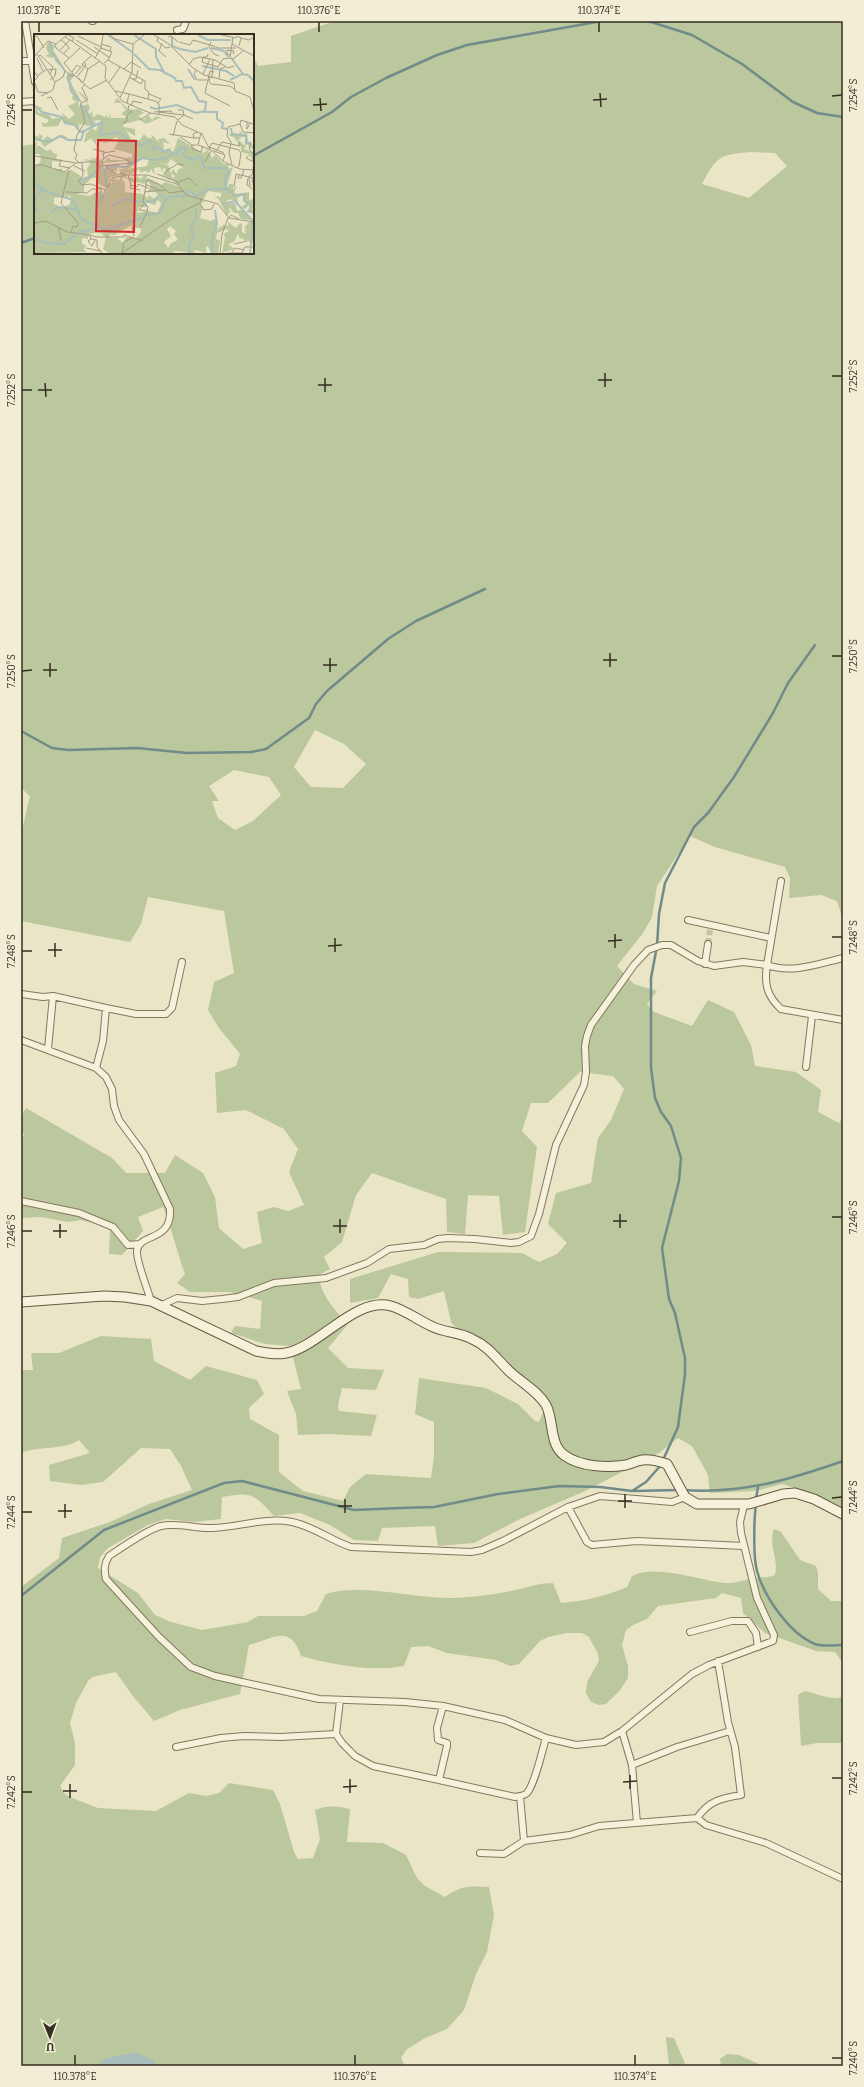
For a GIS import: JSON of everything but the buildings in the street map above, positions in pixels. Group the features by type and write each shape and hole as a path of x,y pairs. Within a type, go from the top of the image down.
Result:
{"street":[{"path":"25,21 34,72"},
{"path":"177,30 183,28 186,21"},
{"path":"21,62 33,61"},
{"path":"21,102 34,101"},
{"path":"781,881 771,938 765,985 773,1002 781,1009 812,1016 843,1020"},
{"path":"688,920 711,928 771,938"},
{"path":"705,964 708,944"},
{"path":"162,1305 177,1298 202,1300 238,1297 274,1283 326,1278 367,1263 389,1250 424,1245 438,1239 475,1239 511,1243 519,1242 531,1236 539,1214 556,1145 584,1085 586,1072 585,1046 589,1030 634,965 648,950 662,945 671,945 705,964 714,966 743,962 767,965 776,968 795,969 843,958"},
{"path":"21,994 43,997 52,996 136,1014 166,1014 172,1008 182,962"},
{"path":"48,1049 52,996"},
{"path":"96,1068 103,1041 106,1008"},
{"path":"806,1067 812,1016"},
{"path":"21,1040 96,1068 109,1081 119,1120 144,1154 170,1209 171,1216 167,1228 139,1244 128,1245 113,1226 79,1212 21,1201"},
{"path":"139,1244 137,1256 151,1301"},
{"path":"21,1302 104,1296 125,1297 151,1301 256,1351 271,1354 286,1353 300,1348 366,1307 379,1305 390,1306 433,1327 470,1338 487,1347 508,1371 537,1394 546,1406 556,1443 563,1455 575,1461 613,1466 628,1465 638,1460 654,1460 667,1464 672,1477 678,1484 685,1497 704,1505 747,1505 783,1494 795,1493 814,1499 843,1514"},
{"path":"685,1497 672,1502 600,1496 568,1507 503,1541 482,1550 471,1552 351,1546 341,1543 316,1530 292,1522 245,1522 212,1528 172,1524 160,1526 152,1530 109,1556 105,1563 106,1579 158,1637 191,1667 215,1676 319,1698 405,1702 443,1706 506,1720 546,1738 564,1743 590,1745 604,1742 622,1731 692,1674 718,1661 773,1640 774,1636 757,1598 740,1533 740,1522 747,1505"},
{"path":"568,1507 586,1542 592,1545 637,1541 744,1546"},
{"path":"690,1632 732,1621 748,1621 756,1633 758,1646"},
{"path":"480,1853 504,1854 524,1841 570,1835 599,1826 697,1818 712,1802 741,1794 735,1747 730,1731 718,1661"},
{"path":"340,1700 336,1734 342,1743 355,1756 373,1766 520,1796 528,1792 546,1738"},
{"path":"439,1780 447,1746 446,1743 438,1740 436,1734 443,1706"},
{"path":"622,1731 632,1765 636,1823"},
{"path":"632,1765 677,1747 730,1731"},
{"path":"176,1747 210,1742 222,1738 244,1736 282,1737 336,1734"},
{"path":"520,1796 524,1841"},
{"path":"697,1818 706,1825 766,1843 830,1874 843,1878"}],"green space":[{"path":"335,21 843,21 843,920 837,901 821,895 789,898 790,878 785,867 715,847 690,836 657,886 652,917 643,933 617,966 634,984 657,991 647,1004 654,1012 692,1026 708,1000 734,1012 751,1045 755,1066 796,1072 821,1090 818,1112 839,1123 843,1117 843,1507 820,1496 782,1484 755,1491 710,1493 708,1475 692,1446 678,1438 659,1453 583,1492 520,1519 474,1543 438,1546 435,1526 382,1528 378,1541 354,1540 330,1525 300,1513 274,1516 256,1499 251,1496 240,1495 222,1497 221,1519 194,1522 166,1519 148,1525 108,1548 100,1557 98,1568 138,1593 155,1615 171,1622 202,1630 248,1622 258,1616 304,1616 317,1611 326,1594 340,1591 356,1590 438,1598 453,1598 495,1594 540,1584 553,1583 561,1603 595,1598 611,1593 627,1587 632,1576 642,1573 665,1572 724,1583 770,1577 775,1575 776,1569 772,1541 774,1529 781,1532 800,1560 816,1566 818,1573 818,1589 831,1601 843,1601 843,1663 835,1652 816,1651 765,1633 743,1613 741,1598 722,1593 716,1598 658,1606 647,1619 626,1630 622,1645 628,1666 628,1678 620,1690 606,1704 599,1705 591,1702 586,1693 587,1682 599,1661 598,1654 589,1637 582,1633 567,1633 548,1637 540,1641 519,1664 510,1666 496,1660 447,1653 428,1646 411,1647 404,1666 391,1668 352,1667 301,1656 297,1646 292,1640 286,1636 273,1637 249,1645 240,1694 180,1710 154,1721 132,1695 116,1672 92,1677 88,1681 76,1703 70,1723 75,1743 75,1765 60,1786 65,1794 98,1808 156,1811 189,1793 206,1796 219,1793 229,1783 273,1790 280,1804 294,1852 298,1859 313,1858 320,1839 315,1810 332,1806 350,1809 347,1842 383,1843 406,1855 417,1878 425,1886 445,1897 461,1888 476,1886 489,1887 494,1915 487,1952 476,1974 464,2010 447,2029 425,2038 406,2050 401,2058 405,2066 21,2066 21,1587 59,1558 62,1538 110,1522 149,1504 192,1490 181,1466 170,1449 141,1448 103,1482 81,1485 50,1481 49,1465 90,1453 79,1440 66,1446 36,1449 21,1453 21,1370 33,1370 31,1353 59,1353 101,1336 151,1339 154,1361 190,1380 206,1366 257,1380 264,1394 249,1408 250,1419 279,1435 279,1472 303,1491 343,1501 350,1487 366,1474 431,1478 434,1456 434,1422 415,1414 419,1378 486,1388 518,1404 535,1421 539,1422 544,1410 513,1369 485,1340 458,1331 451,1322 444,1291 418,1299 409,1297 408,1279 391,1274 378,1298 350,1303 350,1279 438,1252 522,1253 539,1262 557,1254 567,1243 548,1224 556,1193 591,1183 598,1138 611,1120 624,1089 613,1076 580,1072 548,1103 531,1103 522,1131 537,1147 525,1232 503,1235 499,1196 468,1195 465,1234 447,1232 446,1199 372,1173 356,1195 342,1242 324,1257 330,1269 319,1275 325,1296 333,1308 348,1324 328,1348 348,1368 384,1370 376,1390 342,1388 338,1405 339,1411 377,1415 371,1436 329,1434 298,1435 296,1414 287,1391 301,1389 290,1346 265,1344 231,1333 235,1326 260,1329 262,1301 230,1292 190,1292 177,1283 185,1274 163,1207 138,1217 143,1231 122,1255 109,1254 110,1227 81,1220 68,1222 41,1217 21,1218 21,1141 24,1135 21,1128 21,1121 22,1115 26,1108 112,1158 126,1173 165,1173 175,1155 203,1173 215,1197 219,1228 243,1249 262,1243 257,1212 274,1207 288,1211 304,1205 289,1172 298,1149 284,1129 246,1110 217,1113 215,1073 236,1066 240,1054 219,1028 208,1010 214,982 234,973 224,911 148,897 141,924 130,942 21,921 21,834 30,796 21,788 21,146 34,144 34,254 254,254 254,58 258,66 291,62 291,36","holes":["751,152 775,153 787,166 749,198 702,184 712,167 720,158 732,154","315,730 344,744 366,764 343,788 311,787 294,767","234,770 269,777 281,795 253,821 235,830 218,818 212,801 219,801 209,786"]},
{"path":"805,1691 830,1698 839,1698 843,1696 843,1743 817,1743 801,1746 798,1695"},
{"path":"666,2037 674,2038 686,2066 669,2066"},
{"path":"727,2054 739,2055 763,2066 721,2066 720,2059"}],"waterway":[{"path":"254,155 332,112 351,97 386,78 437,55 467,45 602,21"},
{"path":"648,21 692,35 742,64 793,102 817,113 843,117"},
{"path":"21,243 34,238"},
{"path":"21,731 52,748 68,750 137,748 187,753 251,752 266,749 309,718 316,704 327,691 388,639 416,621 485,589"},
{"path":"663,1460 678,1427 685,1374 685,1358 675,1313 669,1299 662,1248 679,1181 681,1158 671,1126 661,1112 655,1098 651,1068 651,978 657,946 659,914 665,883 694,827 708,813 734,777 773,713 788,683 815,645"},
{"path":"683,1490 705,1491 745,1488 784,1480 843,1461"},
{"path":"21,1596 104,1530 224,1483 242,1481 354,1510 434,1507 498,1494 559,1486 600,1487 632,1491 646,1482 661,1465"},
{"path":"756,1499 758,1487"},
{"path":"634,1491 679,1490"},
{"path":"756,1504 754,1538 756,1565 760,1581 772,1603 779,1614 796,1632 806,1639 818,1645 843,1645"},
{"path":"107,2066 135,2060 148,2066"}],"tunnel":[{"path":"708,944 710,930"}]}
